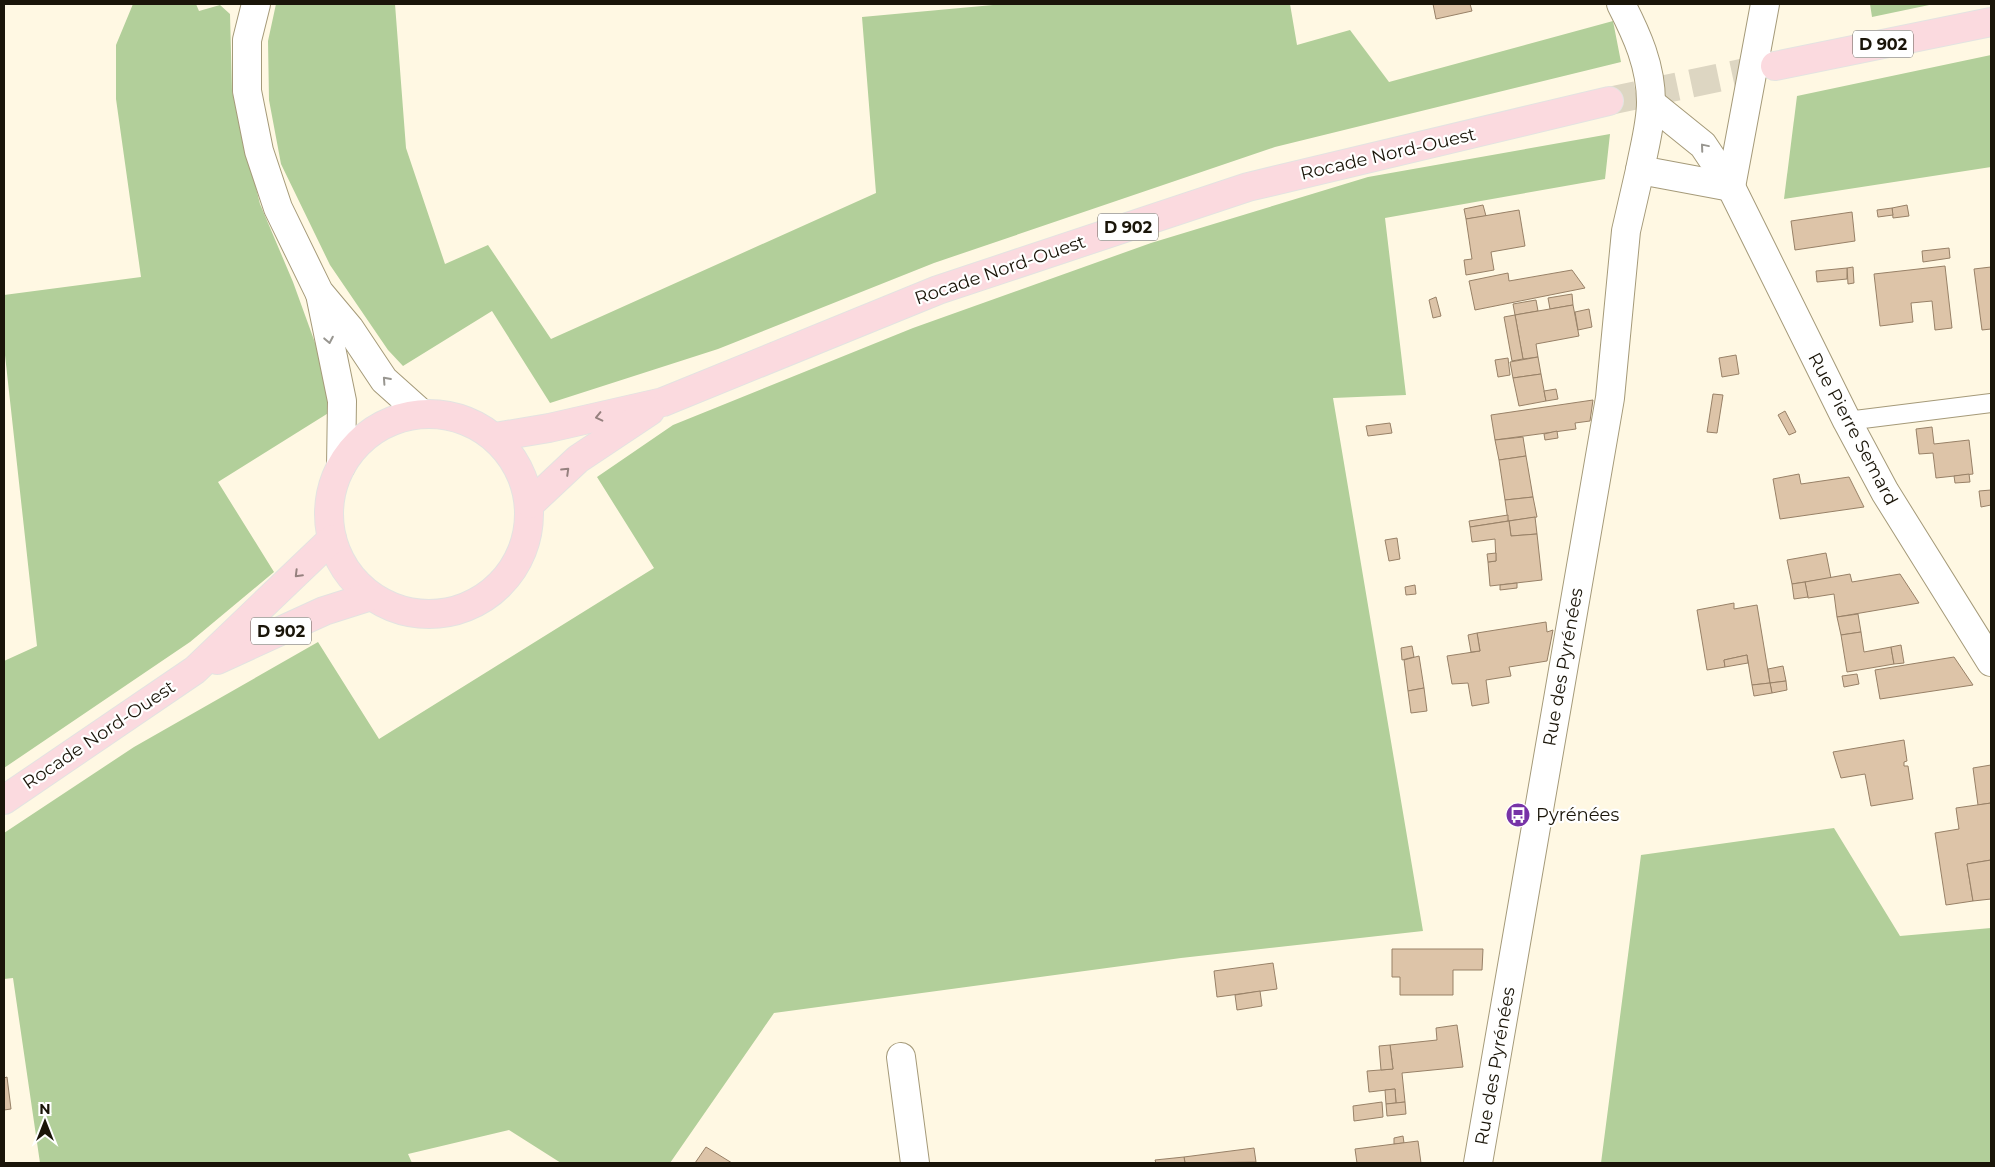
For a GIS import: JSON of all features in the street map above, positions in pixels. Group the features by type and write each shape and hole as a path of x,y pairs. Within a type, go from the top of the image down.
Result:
{"main road":[{"path":"256,4 247,40 247,90 259,151 278,208 320,292 350,329 384,380 422,414"},
{"path":"1621,4 1638,38 1647,68 1651,103 1640,170 1731,187 1765,4"},
{"name":"D 902","path":"1775,66 1991,22"},
{"name":"Rocade Nord-Ouest","path":"495,437 549,428 663,402 938,290 1248,187 1609,101"},
{"name":"Rue Pierre Semard","path":"1651,103 1703,144 1731,187 1847,421 1885,492 1991,662"},
{"name":"Rue des Pyrénées","path":"1478,1163 1610,398 1626,231 1640,170"},
{"path":"320,292 342,401 341,466 330,498 328,514 332,539 351,578 368,597 384,604 426,615 468,608 504,583 526,547 530,504 519,467 495,437 460,418 422,414 390,422 362,440 341,466"},
{"name":"Rocade Nord-Ouest","path":"530,504 578,460 663,402"},
{"name":"Rocade Nord-Ouest","path":"4,800 195,670 332,539"},
{"name":"Rocade Nord-Ouest","path":"195,670 324,611 368,597"},
{"path":"901,1056 914,1163"}],"lane":[{"path":"1847,421 1991,404"}],"green space":[{"path":"133,4 196,4 199,11 220,5 230,14 232,91 260,204 293,282 322,362 330,412 218,482 274,572 190,642 4,768 4,661 37,646 4,346 4,295 141,277 116,99 116,45"},
{"path":"276,4 395,4 406,148 445,264 488,245 551,339 876,193 862,17 1004,4 1290,4 1297,45 1350,30 1389,82 1613,21 1621,62 1275,147 934,263 718,349 550,403 492,311 403,366 388,350 330,265 281,164 269,100 268,41"},
{"path":"1870,4 1934,4 1872,17"},
{"path":"1991,55 1991,167 1784,199 1797,96"},
{"path":"1610,134 1605,179 1385,218 1406,395 1333,398 1423,931 1181,958 774,1013 670,1163 561,1163 509,1130 408,1154 412,1163 40,1163 13,978 4,979 4,833 134,747 318,642 379,739 654,568 597,477 673,425 913,328 1151,243 1368,177"},
{"path":"1834,828 1900,936 1991,928 1991,1163 1601,1163 1641,855"}],"building":[{"path":"1433,4 1470,4 1472,11 1436,19"},
{"path":"1483,205 1486,216 1466,219 1464,209"},
{"path":"1907,205 1909,216 1893,218 1892,208"},
{"path":"1892,208 1893,215 1878,217 1877,210"},
{"path":"1519,210 1525,246 1491,252 1494,270 1466,275 1464,260 1472,259 1466,219"},
{"path":"1852,212 1855,241 1795,250 1791,221"},
{"path":"1949,248 1950,258 1923,262 1922,251"},
{"path":"1945,266 1952,328 1935,330 1932,301 1911,303 1913,322 1880,326 1874,274"},
{"path":"1853,267 1854,283 1848,284 1847,268"},
{"path":"1991,267 1991,329 1982,330 1974,269"},
{"path":"1847,268 1847,279 1817,282 1816,271"},
{"path":"1572,270 1585,288 1475,310 1469,281 1508,273 1509,281"},
{"path":"1572,294 1573,305 1550,309 1548,298"},
{"path":"1436,297 1441,316 1433,318 1429,300"},
{"path":"1536,300 1538,311 1515,315 1513,304"},
{"path":"1573,305 1579,336 1536,344 1538,357 1523,359 1515,315"},
{"path":"1589,309 1592,327 1578,330 1575,312"},
{"path":"1515,315 1523,359 1512,361 1504,317"},
{"path":"1736,355 1739,374 1722,377 1719,358"},
{"path":"1538,357 1541,374 1513,378 1510,362"},
{"path":"1508,358 1510,375 1498,377 1495,360"},
{"path":"1541,374 1546,401 1519,406 1513,378"},
{"path":"1556,389 1558,399 1546,401 1544,391"},
{"path":"1713,394 1723,395 1717,433 1707,432"},
{"path":"1593,400 1590,421 1575,423 1576,429 1495,440 1491,415"},
{"path":"1785,411 1796,432 1789,435 1778,415"},
{"path":"1390,423 1392,433 1368,436 1366,426"},
{"path":"1932,427 1934,444 1969,440 1973,474 1936,478 1933,453 1919,454 1916,429"},
{"path":"1557,431 1558,438 1545,440 1544,434"},
{"path":"1523,437 1526,456 1499,460 1495,440"},
{"path":"1526,456 1533,497 1505,500 1499,460"},
{"path":"1799,474 1801,484 1849,477 1864,507 1780,519 1773,479"},
{"path":"1969,474 1970,482 1955,483 1954,476"},
{"path":"1991,490 1991,505 1981,507 1979,491"},
{"path":"1533,497 1537,517 1508,521 1505,500"},
{"path":"1508,515 1508,521 1470,527 1469,521"},
{"path":"1535,517 1537,534 1511,536 1509,521"},
{"path":"1509,521 1511,536 1537,534 1542,580 1490,586 1488,562 1496,561 1495,539 1472,542 1470,527"},
{"path":"1397,538 1400,559 1389,561 1385,540"},
{"path":"1496,553 1496,561 1488,562 1487,554"},
{"path":"1826,553 1831,578 1792,584 1787,560"},
{"path":"1850,574 1852,582 1900,574 1919,603 1837,617 1834,594 1808,598 1805,582"},
{"path":"1805,582 1808,597 1794,599 1792,584"},
{"path":"1517,583 1517,588 1500,590 1500,585"},
{"path":"1415,585 1416,594 1406,595 1405,587"},
{"path":"1734,603 1734,609 1757,605 1770,683 1752,685 1747,655 1724,660 1725,667 1707,670 1697,610"},
{"path":"1858,614 1861,632 1841,635 1837,617"},
{"path":"1546,622 1547,632 1553,630 1547,661 1509,667 1511,676 1486,680 1489,703 1472,706 1468,683 1452,684 1447,656 1480,651 1477,633"},
{"path":"1861,632 1864,652 1891,647 1894,664 1847,672 1841,635"},
{"path":"1477,633 1480,651 1471,652 1468,635"},
{"path":"1901,645 1904,663 1894,664 1891,647"},
{"path":"1412,646 1414,657 1402,660 1401,648"},
{"path":"1747,655 1748,663 1725,667 1724,660"},
{"path":"1419,656 1424,688 1408,691 1404,660"},
{"path":"1954,657 1973,685 1880,699 1875,670"},
{"path":"1783,666 1786,681 1770,683 1768,669"},
{"path":"1857,674 1859,684 1844,687 1842,676"},
{"path":"1786,681 1787,690 1772,693 1770,683"},
{"path":"1770,683 1772,693 1754,696 1752,685"},
{"path":"1424,688 1427,711 1411,713 1408,691"},
{"path":"1904,740 1907,761 1904,762 1904,766 1908,766 1913,799 1871,806 1865,774 1841,778 1833,752"},
{"path":"1991,765 1991,803 1978,805 1973,768"},
{"path":"1991,803 1991,860 1967,864 1973,901 1946,905 1935,833 1959,829 1956,808"},
{"path":"1991,860 1991,899 1973,901 1967,864"},
{"path":"1392,949 1483,949 1482,970 1453,970 1453,995 1400,995 1400,977 1392,977"},
{"path":"1273,963 1277,989 1217,997 1214,971"},
{"path":"1260,991 1262,1006 1237,1010 1235,995"},
{"path":"1457,1025 1463,1067 1402,1073 1405,1102 1396,1103 1395,1089 1369,1092 1367,1071 1393,1069 1390,1045 1437,1040 1436,1028"},
{"path":"1390,1045 1393,1069 1381,1070 1379,1046"},
{"path":"7,1077 11,1109 4,1110 4,1078"},
{"path":"1395,1089 1396,1103 1386,1104 1385,1090"},
{"path":"1382,1102 1383,1117 1354,1121 1353,1106"},
{"path":"1405,1102 1406,1114 1387,1116 1386,1104"},
{"path":"1403,1136 1404,1143 1394,1144 1394,1138"},
{"path":"1418,1141 1421,1163 1357,1163 1355,1149"},
{"path":"706,1147 732,1163 695,1163"},
{"path":"1254,1148 1256,1162 1185,1163 1184,1157"},
{"path":"1184,1157 1185,1163 1156,1163 1155,1160"}],"tunnel":[{"path":"1609,101 1774,66"}],"place":[{"name":"Pyrénées","path":"1518,815"}]}
